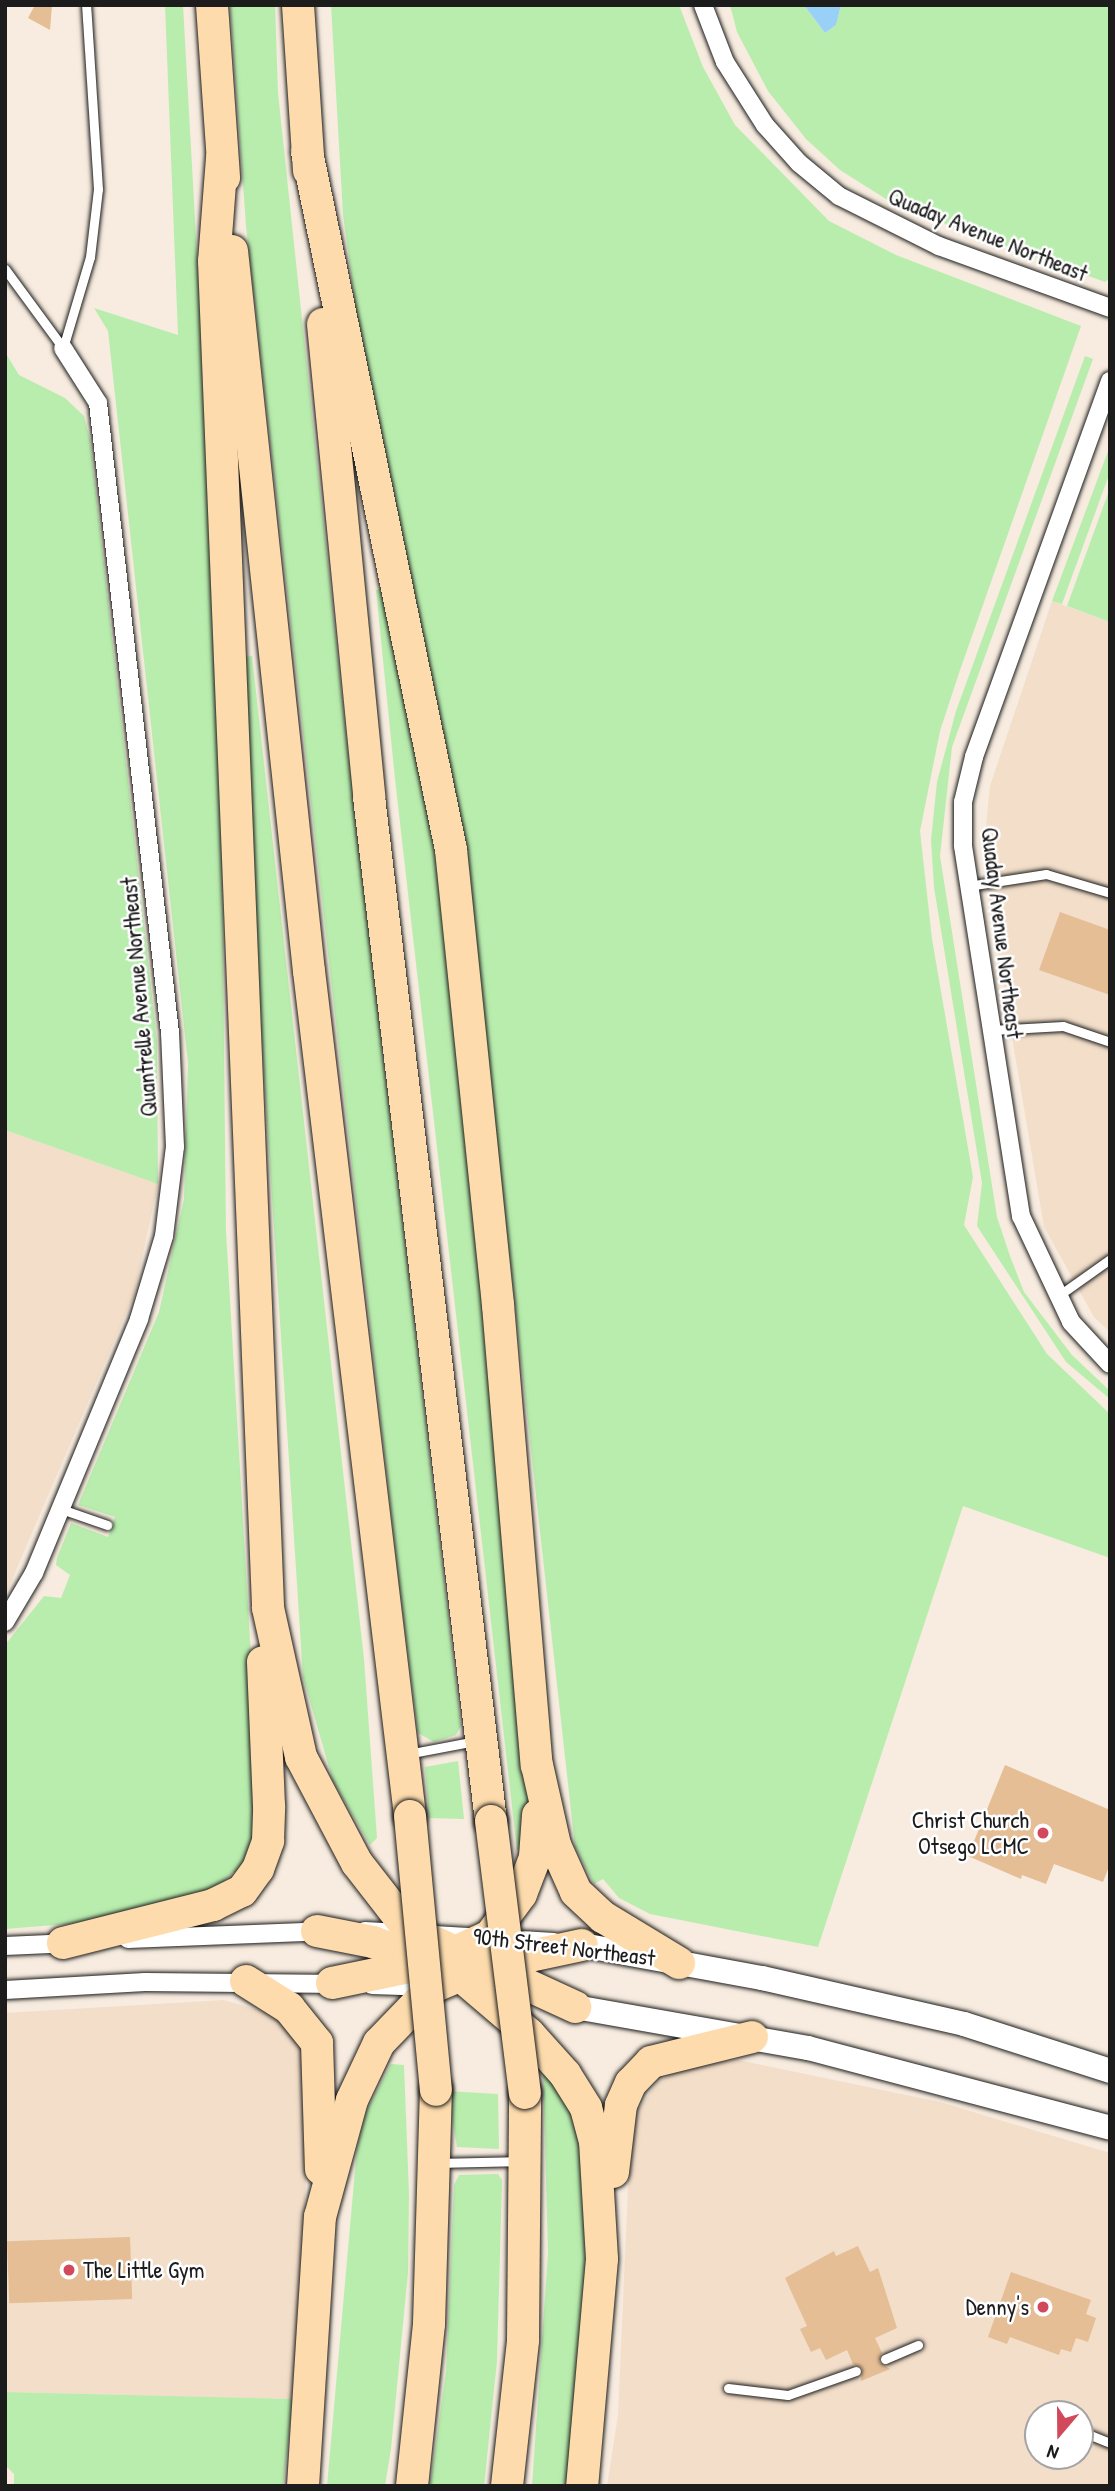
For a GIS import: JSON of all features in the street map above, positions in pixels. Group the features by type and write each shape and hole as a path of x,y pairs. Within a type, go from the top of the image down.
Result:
{"highway":[{"path":"212,5 222,158 309,971 410,1816 436,2090 429,2324 412,2486"},
{"path":"298,5 307,152 369,796 525,2093 523,2340 507,2486"},
{"path":"307,152 450,850 498,1305 537,1765 535,1857 521,1894 463,1968 379,2043 352,2100 320,2217"},
{"path":"63,1943 213,1905 242,1891 258,1869 268,1830 262,1669 268,1608 214,261 222,158"},
{"path":"268,1608 292,1727 320,1800 357,1863 410,1931 463,1968 565,2074 586,2108 595,2141 602,2259 582,2486"},
{"path":"537,1765 555,1845 576,1892 603,1917 678,1963"},
{"path":"317,1931 463,1968 575,2007"},
{"path":"332,1983 463,1968 582,1945"},
{"path":"246,1981 289,2008 317,2043 322,2080 320,2217 303,2486"},
{"path":"602,2259 609,2241 615,2131 631,2083 651,2062 751,2037"}],"main road":[{"name":"90th Street Northeast","path":"582,1945 964,2024 1110,2071"},
{"path":"575,2007 751,2037 913,2071 1110,2128"}],"street":[{"name":"Quaday Avenue Northeast","path":"703,5 725,62 765,125 839,196 939,246 1110,308"},
{"name":"Quantrelle Avenue Northeast","path":"5,1622 61,1509 155,1268 176,1147 170,1032 98,403 63,348"},
{"name":"Quaday Avenue Northeast","path":"1110,381 974,757 963,802 967,887 1021,1216 1071,1322 1110,1364"},
{"path":"5,1946 317,1931 410,1931"},
{"path":"5,1990 246,1981 332,1983"}],"lane":[{"path":"63,348 90,257 98,189 86,5"},
{"path":"5,269 63,348"},
{"path":"967,887 1046,874 1110,893"},
{"path":"989,1031 1063,1026 1110,1042"},
{"path":"1058,1296 1110,1259"},
{"path":"61,1509 107,1525"},
{"path":"403,1755 481,1741"},
{"path":"434,2163 526,2161"},
{"path":"885,2359 918,2345"},
{"path":"728,2388 788,2395 856,2371"}],"shaded area":[{"path":"1052,601 1110,622 1110,1332 1094,1317 1044,1227 989,900 985,838 990,786"},
{"path":"5,1130 158,1184 134,1295 5,1596"},
{"path":"224,2000 282,2017 313,2062 293,2399 5,2392 5,2013"},
{"path":"738,2060 940,2102 1110,2153 1110,2486 607,2486 618,2415 631,2120 657,2082 688,2066"}],"green space":[{"path":"165,5 183,5 207,433 222,860 226,1231 261,1828 240,1873 233,1872 217,1890 93,1922 5,1929 5,1645 44,1596 61,1598 70,1575 56,1565 71,1523 108,1537 115,1517 78,1505 159,1312 184,1199 188,1063 108,331 94,308 178,335"},
{"path":"230,5 275,5 278,93 346,734 461,1726 456,1735 434,1742 418,1733 399,1583 246,226"},
{"path":"331,5 679,5 703,67 735,125 829,221 896,255 1081,326 940,731 920,831 932,939 973,1177 964,1225 1047,1354 1110,1414 1110,1558 963,1506 818,1947 650,1914 619,1898 603,1879 594,1884 575,1847 493,1107 373,436 343,215"},
{"path":"730,5 804,5 825,33 836,25 841,5 1110,5 1110,278 1105,282 897,206 840,170 806,139 768,91 737,32"},
{"path":"5,352 19,375 65,398 84,416 90,439 157,1041 158,1184 5,1130"},
{"path":"1085,356 1093,359 952,747 940,856 997,1217 1024,1292 1072,1355 1110,1391 1110,1399 1066,1362 977,1226 982,1183 934,887 931,840 937,782 956,711"},
{"path":"1110,446 1110,472 1062,604 1052,601"},
{"path":"1110,488 1110,622 1067,606"},
{"path":"386,588 440,860 531,1791 526,1850 517,1850 395,779 376,590"},
{"path":"252,656 364,1659 377,1838 370,1845 333,1781 303,1677 253,904 241,657"},
{"path":"458,1761 464,1819 429,1818 425,1767"},
{"path":"391,2064 404,2065 409,2194 408,2272 391,2449 385,2486 327,2486 357,2148 366,2111"},
{"path":"543,2071 555,2077 588,2140 587,2317 566,2486 532,2486 548,2253"},
{"path":"447,2091 498,2094 499,2149 457,2147"},
{"path":"498,2174 502,2180 497,2361 484,2486 430,2486 446,2371 454,2185 459,2175"},
{"path":"5,2392 293,2399 283,2486 14,2486 14,2474 5,2465"}],"water":[{"path":"804,5 841,5 836,25 825,33"}],"building":[{"path":"35,5 52,5 50,30 28,18"},
{"path":"1060,912 1110,930 1110,995 1039,970"},
{"name":"Christ Church Otsego LCMC","path":"1005,1765 1110,1810 1110,1864 1103,1882 1054,1864 1046,1884 1022,1875 1021,1879 968,1856"},
{"name":"The Little Gym","path":"130,2237 132,2299 9,2303 7,2241"},
{"path":"858,2246 870,2272 878,2268 897,2328 875,2338 882,2353 879,2362 890,2369 861,2381 862,2368 853,2364 847,2350 826,2360 820,2348 811,2352 800,2329 807,2326 785,2278 834,2251 836,2256"},
{"name":"Denny's","path":"1011,2272 1091,2300 1086,2314 1096,2318 1088,2342 1076,2338 1071,2352 1061,2349 1059,2355 1010,2337 1007,2344 988,2337"}],"place":[{"name":"Christ Church Otsego LCMC","path":"1043,1833"},
{"name":"The Little Gym","path":"69,2270"},
{"name":"Denny's","path":"1043,2307"}]}
